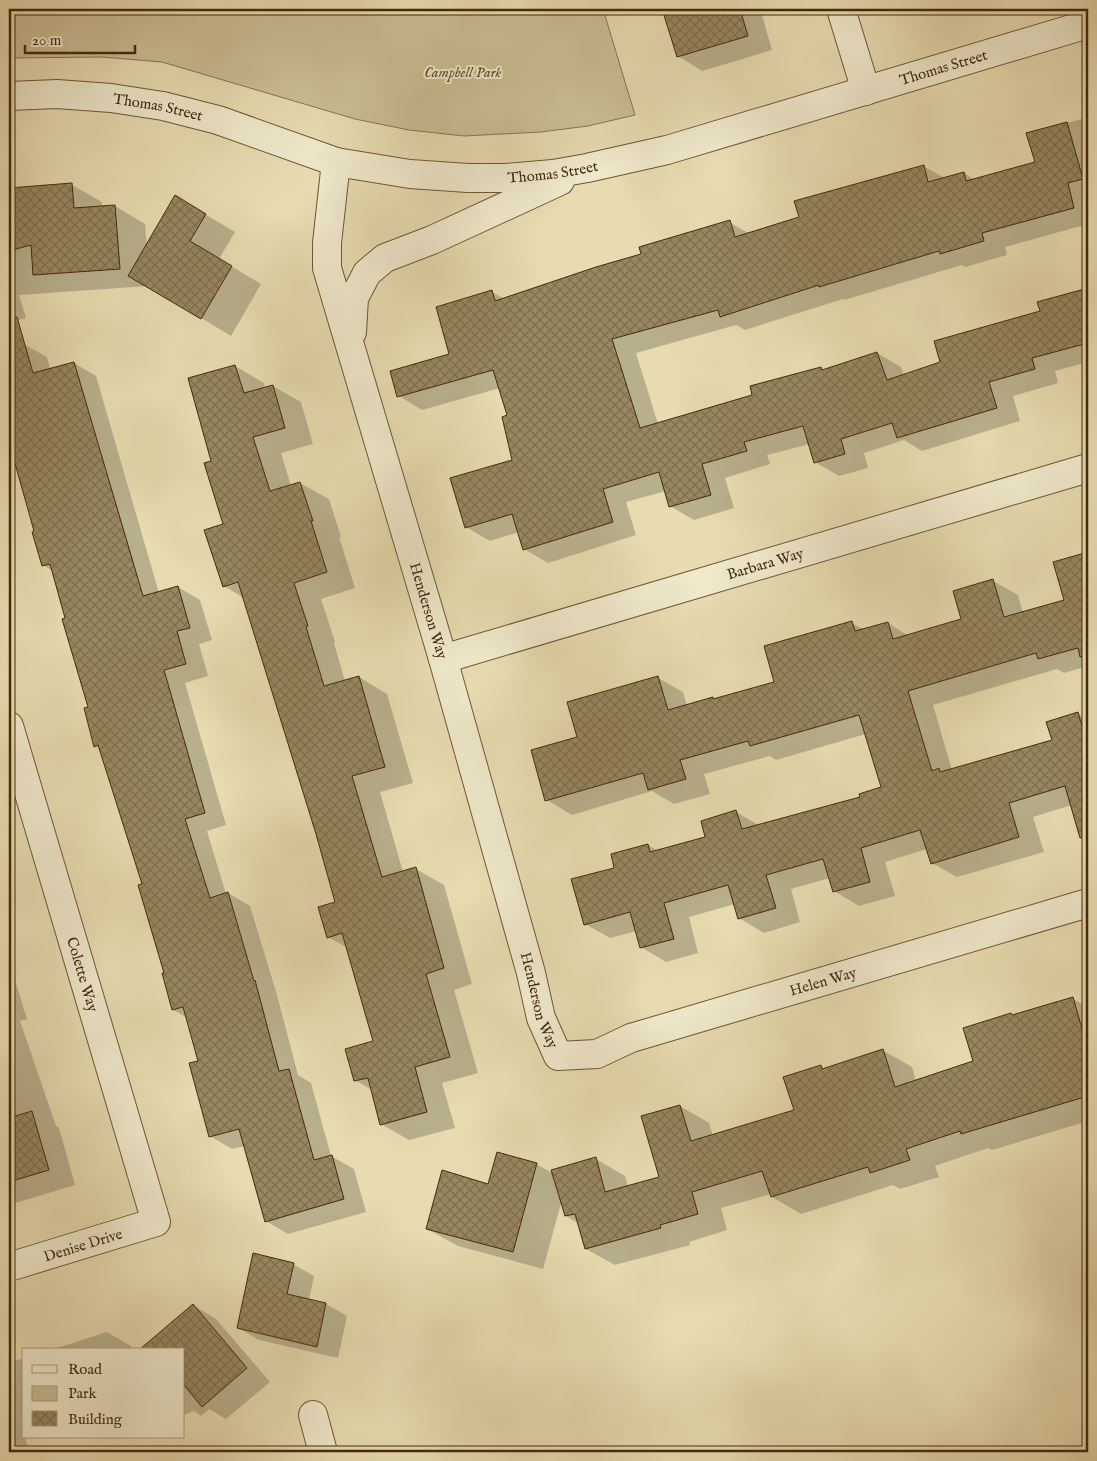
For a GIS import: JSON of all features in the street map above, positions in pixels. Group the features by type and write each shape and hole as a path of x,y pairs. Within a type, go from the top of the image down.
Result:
{"street":[{"path":"841,9 866,91"},
{"name":"Thomas Street","path":"9,96 57,94 110,98 163,106 218,120 336,162 410,174 468,178 506,178 553,174 667,150 1088,24"},
{"name":"Henderson Way","path":"336,162 326,268 443,659 531,973 541,1018 558,1056"},
{"path":"351,353 354,298 367,273 385,258 432,240 587,168"},
{"name":"Barbara Way","path":"443,659 1088,468"},
{"name":"Colette Way","path":"9,726 156,1222"},
{"name":"Helen Way","path":"558,1056 597,1054 631,1038 1088,903"},
{"name":"Denise Drive","path":"9,1267 156,1222"},
{"path":"312,1415 323,1452"}],"green space":[{"name":"Campbell Park","path":"9,9 603,9 635,115 588,126 541,132 464,136 409,130 355,119 162,62 102,57 9,58"}],"building":[{"path":"662,9 740,9 748,36 677,57"},
{"path":"1067,122 1083,179 1068,183 1074,208 982,233 984,241 940,254 939,251 819,287 819,285 720,317 718,310 612,339 640,428 752,395 750,386 821,367 822,370 877,352 887,380 940,362 934,341 1040,311 1037,302 1088,288 1088,343 1032,358 1035,369 989,382 997,408 897,438 892,423 841,439 845,454 814,463 803,426 744,442 747,451 702,464 711,495 669,507 659,472 603,489 613,522 523,550 512,514 465,528 450,478 512,460 502,417 507,415 493,370 397,397 390,371 449,354 436,307 492,290 495,301 641,254 639,247 730,220 735,237 799,217 794,201 924,165 928,182 964,172 966,181 1035,162 1026,133"},
{"path":"72,183 74,208 115,205 120,269 33,275 31,245 9,251 9,188"},
{"path":"175,195 206,214 190,241 232,266 201,319 128,276"},
{"path":"17,317 33,373 74,362 143,596 178,586 190,628 177,631 186,664 164,670 205,813 185,819 210,898 228,892 255,980 279,1071 289,1069 314,1160 332,1155 344,1199 265,1222 239,1129 209,1137 189,1063 198,1061 183,1007 172,1010 162,973 164,973 138,885 142,884 98,745 94,747 84,708 88,707 62,619 65,618 50,564 42,566 9,442 9,318"},
{"path":"235,365 244,393 273,385 285,428 253,437 270,491 300,482 327,572 294,583 308,626 306,627 324,686 359,676 385,767 352,776 382,877 416,867 444,968 426,974 450,1057 415,1067 427,1112 380,1125 368,1078 354,1081 345,1049 373,1041 342,933 327,938 318,907 335,902 316,834 238,582 223,587 204,530 223,524 204,463 211,461 188,378"},
{"path":"1088,552 1088,655 1080,657 1078,648 1038,659 1036,653 908,691 932,771 939,768 940,772 1052,740 1046,722 1078,712 1083,729 1088,727 1088,837 1080,838 1065,786 1009,803 1019,837 931,864 920,830 861,848 870,882 833,892 823,859 766,875 776,908 738,919 728,885 664,903 674,939 640,948 630,912 584,925 571,879 614,868 611,854 648,844 650,852 705,837 701,821 736,810 742,829 860,797 859,794 881,787 859,715 750,746 748,741 680,760 686,779 648,790 643,773 545,801 531,750 577,737 567,702 658,676 668,710 774,682 764,646 852,621 855,631 888,622 893,639 961,619 953,591 993,579 1004,617 1064,600 1053,562"},
{"path":"1073,997 1088,1050 1088,1096 961,1134 960,1131 906,1149 910,1160 870,1173 868,1167 771,1197 762,1171 692,1192 698,1214 660,1225 661,1228 585,1249 575,1214 565,1216 551,1170 596,1157 605,1192 659,1177 641,1116 680,1105 691,1141 794,1110 783,1077 821,1065 822,1069 883,1049 895,1087 973,1061 963,1028"},
{"path":"32,1111 49,1170 9,1182 9,1118"},
{"path":"497,1152 537,1163 513,1252 426,1229 442,1170 488,1184"},
{"path":"253,1253 294,1263 287,1294 326,1303 317,1347 237,1328"},
{"path":"193,1304 247,1368 202,1407 185,1386 185,1348 141,1348"}]}
